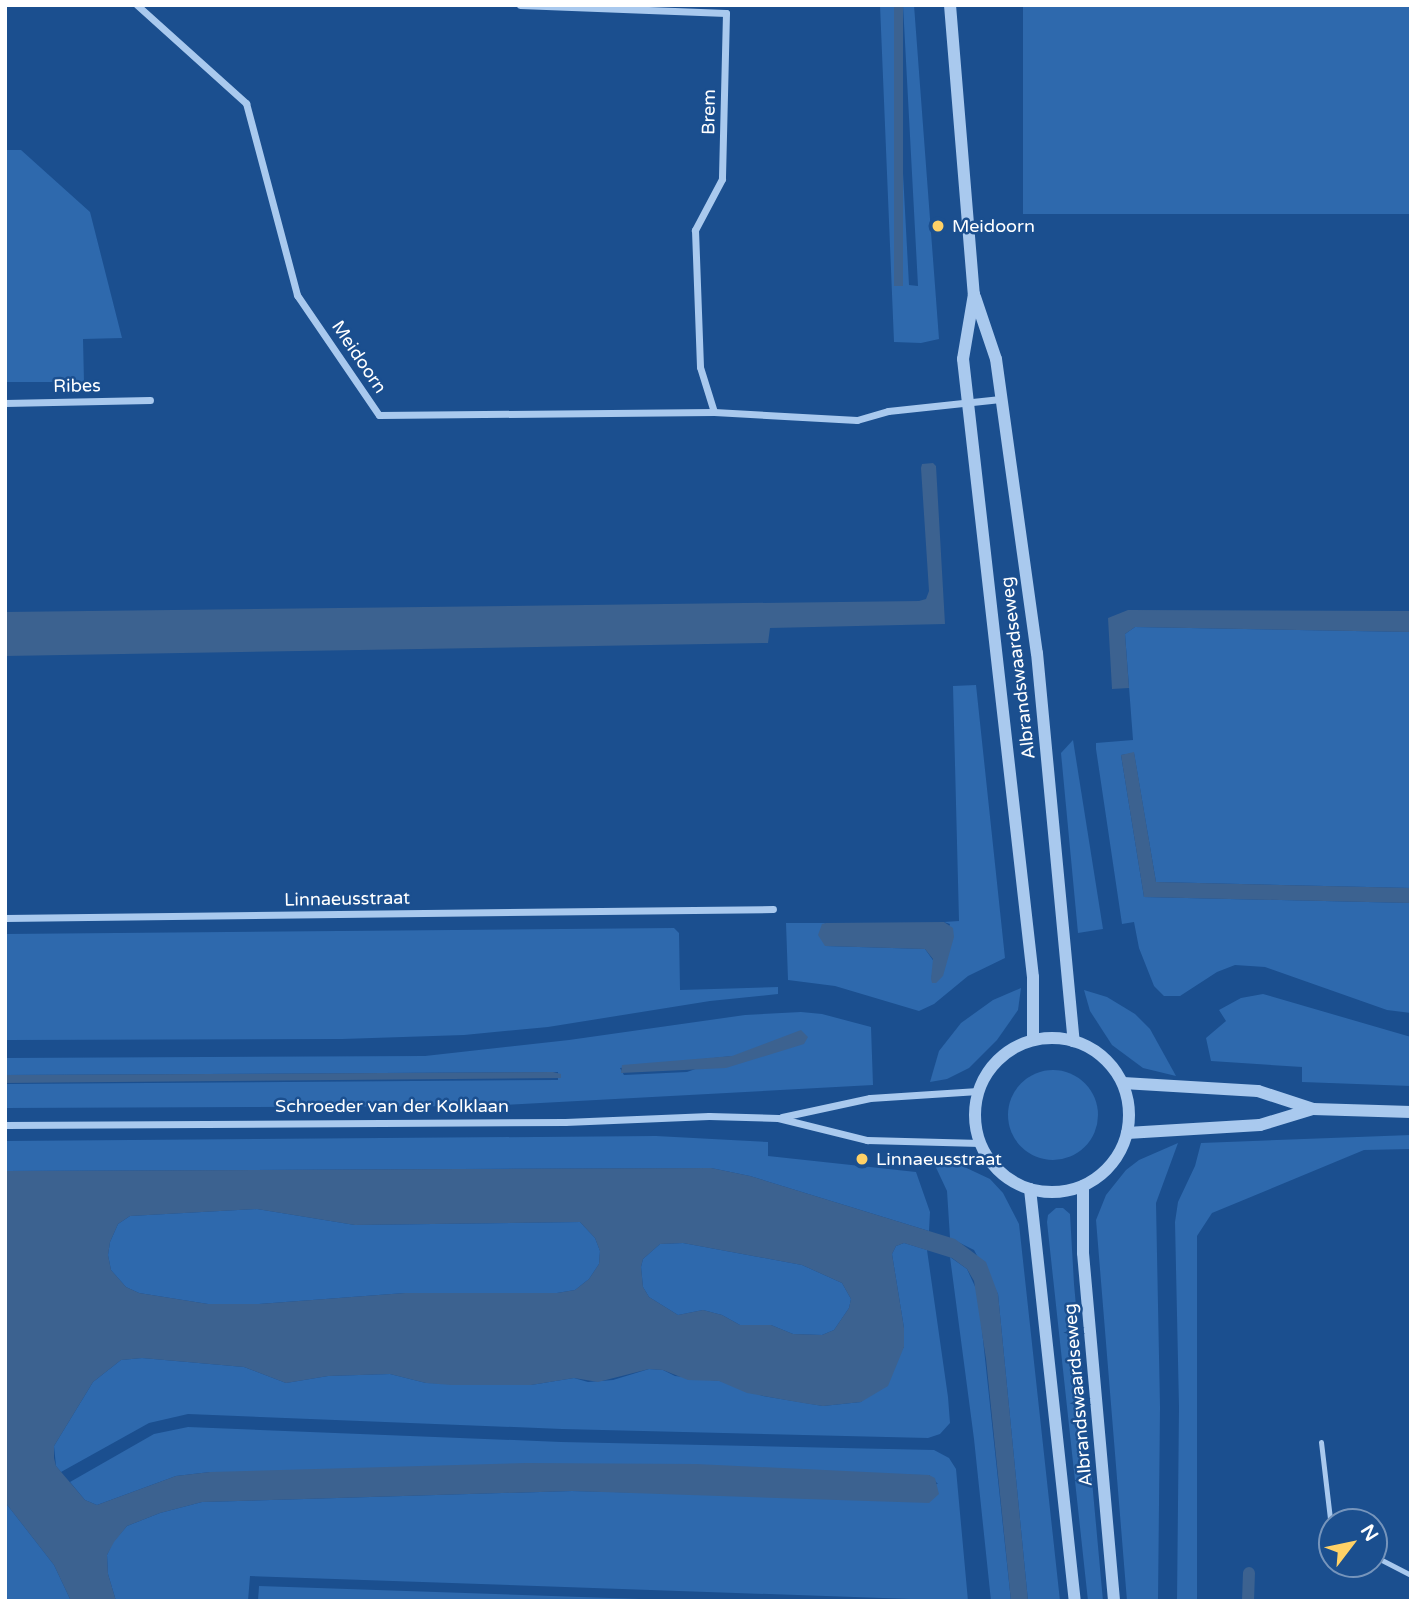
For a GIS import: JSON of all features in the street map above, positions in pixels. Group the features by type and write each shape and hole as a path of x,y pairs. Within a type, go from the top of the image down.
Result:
{"street":[{"name":"Meidoorn","path":"137,5 246,103 297,295 379,415 714,412 857,420 888,411 1000,399"},
{"name":"Brem","path":"520,5 726,13 722,179 695,230 699,367 714,412"},
{"name":"Albrandswaardseweg","path":"950,5 974,294 996,359 1037,653 1074,1041"},
{"name":"Albrandswaardseweg","path":"974,294 963,359 1033,977 1033,1040"},
{"name":"Ribes","path":"5,403 150,400"},
{"name":"Linnaeusstraat","path":"5,918 772,909"},
{"path":"1046,1037 1074,1041 1103,1057 1122,1083 1129,1108 1127,1133 1112,1165 1083,1186 1062,1192 1030,1189 1000,1172 980,1143 974,1112 978,1091 999,1059 1033,1040 1046,1037"},
{"path":"1122,1083 1258,1091 1312,1109 1411,1112"},
{"name":"Schroeder van der Kolklaan","path":"778,1118 870,1098 978,1091"},
{"path":"1127,1133 1260,1125 1312,1109"},
{"name":"Schroeder van der Kolklaan","path":"5,1125 551,1122 709,1116 778,1118 867,1140 980,1143"},
{"name":"Albrandswaardseweg","path":"1083,1186 1083,1253 1114,1601"},
{"name":"Albrandswaardseweg","path":"1030,1189 1075,1601"}],"lane":[{"path":"1321,1441 1329,1508"},
{"path":"1388,1563 1411,1575"}],"shaded area":[{"path":"880,5 894,5 909,285 918,286 903,5 914,5 939,339 921,343 894,342"},
{"path":"894,5 903,5 903,286 894,286"},
{"path":"1023,5 1411,5 1411,214 1023,214"},
{"path":"5,150 21,150 90,212 122,338 83,339 84,382 5,382"},
{"path":"933,463 936,466 945,624 770,628 768,643 5,656 5,612 919,601 926,599 929,591 921,468 922,464"},
{"path":"1128,610 1411,611 1411,632 1135,627 1125,634 1129,688 1112,689 1108,618"},
{"path":"1135,627 1411,632 1411,888 1156,882 1134,753 1121,755 1144,897 1411,903 1411,1013 1387,1010 1265,967 1235,965 1217,972 1180,996 1164,996 1154,986 1139,948 1134,922 1122,924 1096,749 1096,743 1133,740 1125,634"},
{"path":"976,685 1005,958 968,976 934,1004 919,1011 835,986 788,980 786,923 826,923 822,925 826,946 925,949 935,963 931,979 950,924 944,922 959,921 953,686"},
{"path":"1073,740 1103,929 1078,933 1061,753"},
{"path":"1134,752 1156,882 1411,888 1411,903 1144,897 1121,755"},
{"path":"944,922 953,928 954,937 943,976 936,983 932,983 931,979 933,959 925,949 825,946 818,935 822,924 826,923"},
{"path":"674,928 679,933 680,990 778,987 778,994 710,1001 548,1027 464,1035 342,1039 5,1040 5,934"},
{"path":"1021,988 1018,1010 997,1040 969,1068 947,1079 930,1082 939,1051 961,1023 993,1000"},
{"path":"1084,990 1107,997 1135,1014 1150,1029 1176,1076 1143,1068 1112,1045 1090,1011"},
{"path":"1263,994 1411,1037 1411,1086 1302,1082 1302,1067 1211,1061 1206,1038 1226,1021 1219,1010 1241,998"},
{"path":"801,1012 822,1014 871,1027 873,1085 485,1106 5,1108 5,1084 558,1080 558,1072 5,1075 5,1058 425,1056 569,1040 745,1015","holes":["732,1056 687,1072 624,1075 620,1068"]},
{"path":"801,1030 808,1037 804,1044 726,1068 621,1073 622,1065 732,1056"},
{"path":"1053,1070 1070,1073 1085,1083 1095,1098 1098,1115 1095,1132 1085,1147 1070,1157 1053,1160 1036,1157 1021,1147 1011,1132 1008,1115 1011,1098 1021,1083 1036,1073"},
{"path":"561,1074 561,1078 5,1083 5,1075"},
{"path":"1411,1135 1411,1149 1364,1150 1212,1213 1197,1236 1197,1601 1177,1601 1179,1407 1175,1222 1178,1202 1195,1166 1201,1143"},
{"path":"656,1136 768,1142 768,1156 916,1172 930,1212 929,1231 750,1176 711,1168 5,1171 5,1141"},
{"path":"1178,1143 1156,1203 1160,1407 1158,1601 1127,1601 1096,1220 1106,1195 1126,1170 1139,1160"},
{"path":"932,1159 958,1164 990,1179 1003,1193 1019,1224 1060,1601 1028,1601 998,1294 974,1250 950,1238 947,1191"},
{"path":"711,1168 750,1176 955,1239 986,1262 998,1294 1028,1601 1011,1601 986,1359 974,1281 967,1269 952,1258 904,1243 896,1246 892,1254 904,1328 904,1347 888,1386 861,1402 823,1406 803,1403 747,1393 719,1381 688,1380 663,1370 649,1369 598,1382 574,1378 531,1385 451,1385 426,1383 390,1374 328,1376 286,1383 244,1367 142,1358 121,1360 93,1382 54,1446 54,1458 56,1466 85,1500 97,1505 176,1476 210,1472 526,1463 696,1464 929,1475 935,1478 939,1494 929,1503 572,1491 202,1502 160,1513 127,1526 107,1555 108,1574 116,1601 71,1601 54,1565 5,1502 5,1171","holes":["257,1209 355,1225 580,1222 595,1238 600,1251 599,1264 589,1279 575,1290 557,1293 405,1293 259,1304 208,1304 139,1293 126,1287 111,1270 108,1255 110,1242 118,1224 130,1216","683,1243 802,1265 842,1283 851,1299 849,1308 834,1330 822,1335 793,1334 771,1325 740,1325 722,1315 703,1310 678,1315 649,1297 643,1287 641,1267 643,1259 660,1244"]},
{"path":"1056,1208 1063,1208 1070,1214 1103,1601 1088,1601 1047,1222 1048,1215"},
{"path":"257,1209 355,1225 580,1222 595,1238 600,1251 599,1264 589,1279 575,1290 557,1293 405,1293 259,1304 208,1304 139,1293 126,1287 111,1270 108,1255 110,1242 118,1224 130,1216"},
{"path":"683,1243 802,1265 842,1283 851,1299 849,1308 834,1330 822,1335 793,1334 771,1325 740,1325 722,1315 703,1310 678,1315 649,1297 643,1287 641,1267 643,1259 660,1244"},
{"path":"904,1243 927,1250 948,1397 950,1423 940,1434 928,1438 562,1429 188,1414 149,1423 61,1472 56,1466 54,1446 93,1382 121,1360 142,1358 244,1367 286,1383 328,1376 390,1374 426,1383 531,1385 574,1378 588,1382 613,1380 649,1369 663,1370 675,1376 720,1381 763,1396 823,1406 861,1402 904,1347 904,1328 892,1254 896,1246"},
{"path":"950,1257 967,1269 978,1293 1011,1601 991,1601 974,1439"},
{"path":"188,1427 561,1442 934,1450 949,1458 956,1469 968,1601 250,1576 248,1601 116,1601 108,1574 107,1555 113,1542 127,1526 160,1513 202,1502 572,1491 695,1494 938,1484 929,1475 210,1472 176,1476 97,1505 85,1500 70,1482 154,1434"},
{"path":"5,1502 54,1565 71,1601 5,1601"},
{"path":"259,1586 699,1601 258,1601"}],"waterway":[{"path":"1248,1601 1249,1573"}],"place":[{"name":"Meidoorn","path":"938,226"},
{"name":"Linnaeusstraat","path":"862,1159"}]}
